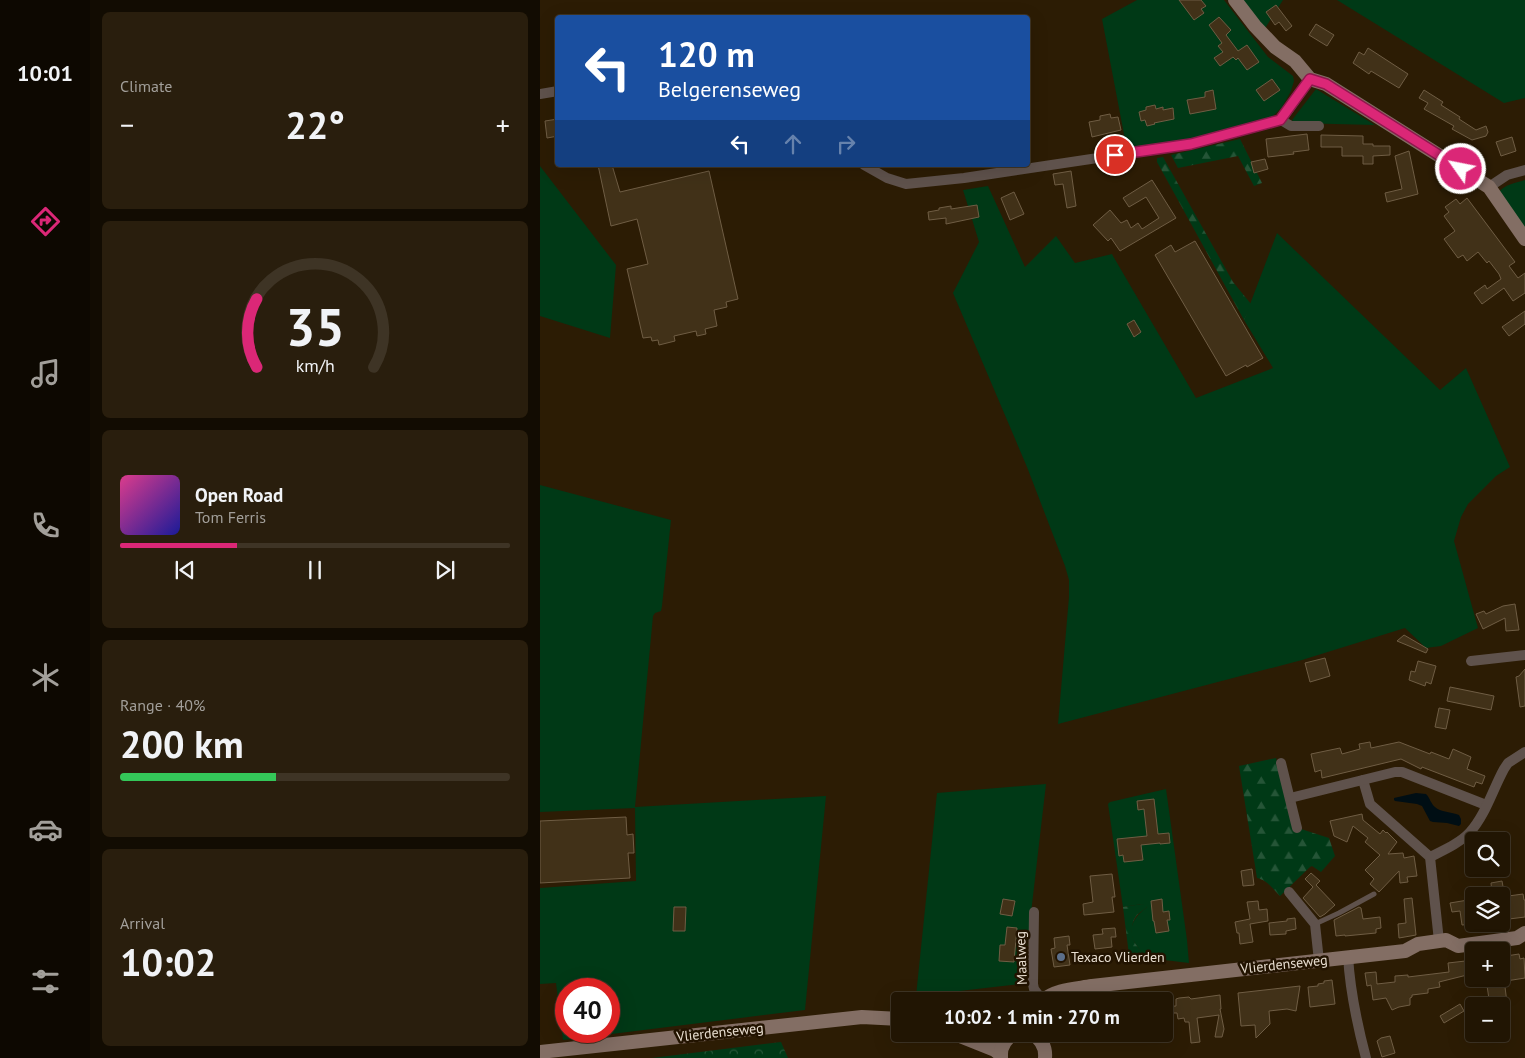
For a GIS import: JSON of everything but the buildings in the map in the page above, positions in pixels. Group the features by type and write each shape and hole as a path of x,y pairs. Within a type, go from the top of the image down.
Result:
{"street":[{"path":"1235,0 1255,26 1275,47 1294,61 1310,79 1333,88 1489,187 1525,239"},
{"path":"868,167 887,178 906,184 964,178 1191,144 1280,120 1310,79"},
{"path":"540,94 555,92"},
{"path":"1280,120 1291,126 1319,126"},
{"path":"1489,187 1507,176 1525,170"},
{"path":"1472,661 1525,655"},
{"path":"1430,857 1461,840 1470,832 1478,822 1508,763 1525,752"},
{"path":"1280,763 1298,828"},
{"path":"1290,798 1395,772 1402,772 1486,805"},
{"path":"1363,780 1370,804 1430,857 1439,941"},
{"path":"1289,892 1315,924 1319,961"},
{"name":"Maalweg","path":"1034,912 1033,984 1036,992"},
{"name":"Vlierdenseweg","path":"1056,992 1092,986 1405,951 1418,944 1446,940 1458,946 1517,938 1525,933"},
{"path":"1348,956 1350,988 1366,1058"},
{"name":"Vlierdenseweg","path":"540,1052 862,1017 891,1019"},
{"path":"975,1042 995,1050 1001,1057"},
{"path":"1001,1057 1002,1046 1006,1042"},
{"path":"1042,1042 1047,1057"}],"lane":[{"path":"1315,924 1374,894"}],"green space":[{"path":"1137,0 1224,0 1268,57 1293,76 1294,81 1291,91 1282,107 1270,119 1196,139 1127,150 1102,19"},
{"path":"1242,0 1283,0 1264,30"},
{"path":"1337,0 1525,0 1525,98 1504,103"},
{"path":"1316,89 1375,125 1294,123 1292,120"},
{"path":"1240,139 1262,183 1254,186 1238,156 1178,168 1171,155"},
{"path":"1163,157 1233,282 1251,304 1244,320 1157,162 1157,158"},
{"path":"540,166 616,265 610,338 540,316"},
{"path":"1525,180 1525,232 1499,192 1507,185"},
{"path":"988,186 1025,267 1056,236 1075,263 1112,254 1196,398 1273,368 1244,320 1277,233 1440,390 1466,368 1510,467 1496,476 1468,504 1461,517 1454,541 1478,628 1441,646 1426,648 1405,628 1302,660 1058,724 1069,580 1027,467 953,293 979,242 963,190"},
{"path":"540,485 671,520 662,606 661,611 653,616 635,807 826,796 805,1010 620,1033 620,978 555,978 555,983 540,984 540,888 636,881 635,808 540,812"},
{"path":"1276,758 1295,831 1301,829 1329,838 1335,856 1321,872 1312,866 1310,867 1280,896 1267,883 1257,878 1239,766"},
{"path":"1046,784 1023,982 1021,984 951,992 916,992 937,793"},
{"path":"1166,789 1189,963 1148,958 1133,940 1131,929 1133,924 1138,915 1147,907 1142,904 1123,907 1108,804"},
{"path":"1142,904 1147,907 1135,918 1132,926 1132,935 1138,948 1148,958 1153,960 1130,963 1123,907"},
{"path":"781,1042 788,1058 652,1058"}],"shaded area":[{"path":"1416,793 1426,794 1437,809 1459,815 1461,824 1459,826 1430,821 1422,806 1394,800 1394,798"}],"place":[{"name":"Texaco Vlierden","path":"1061,957"}],"route":[{"path":"1115,155 1191,144 1280,120 1310,79 1326,84 1461,169"}]}
